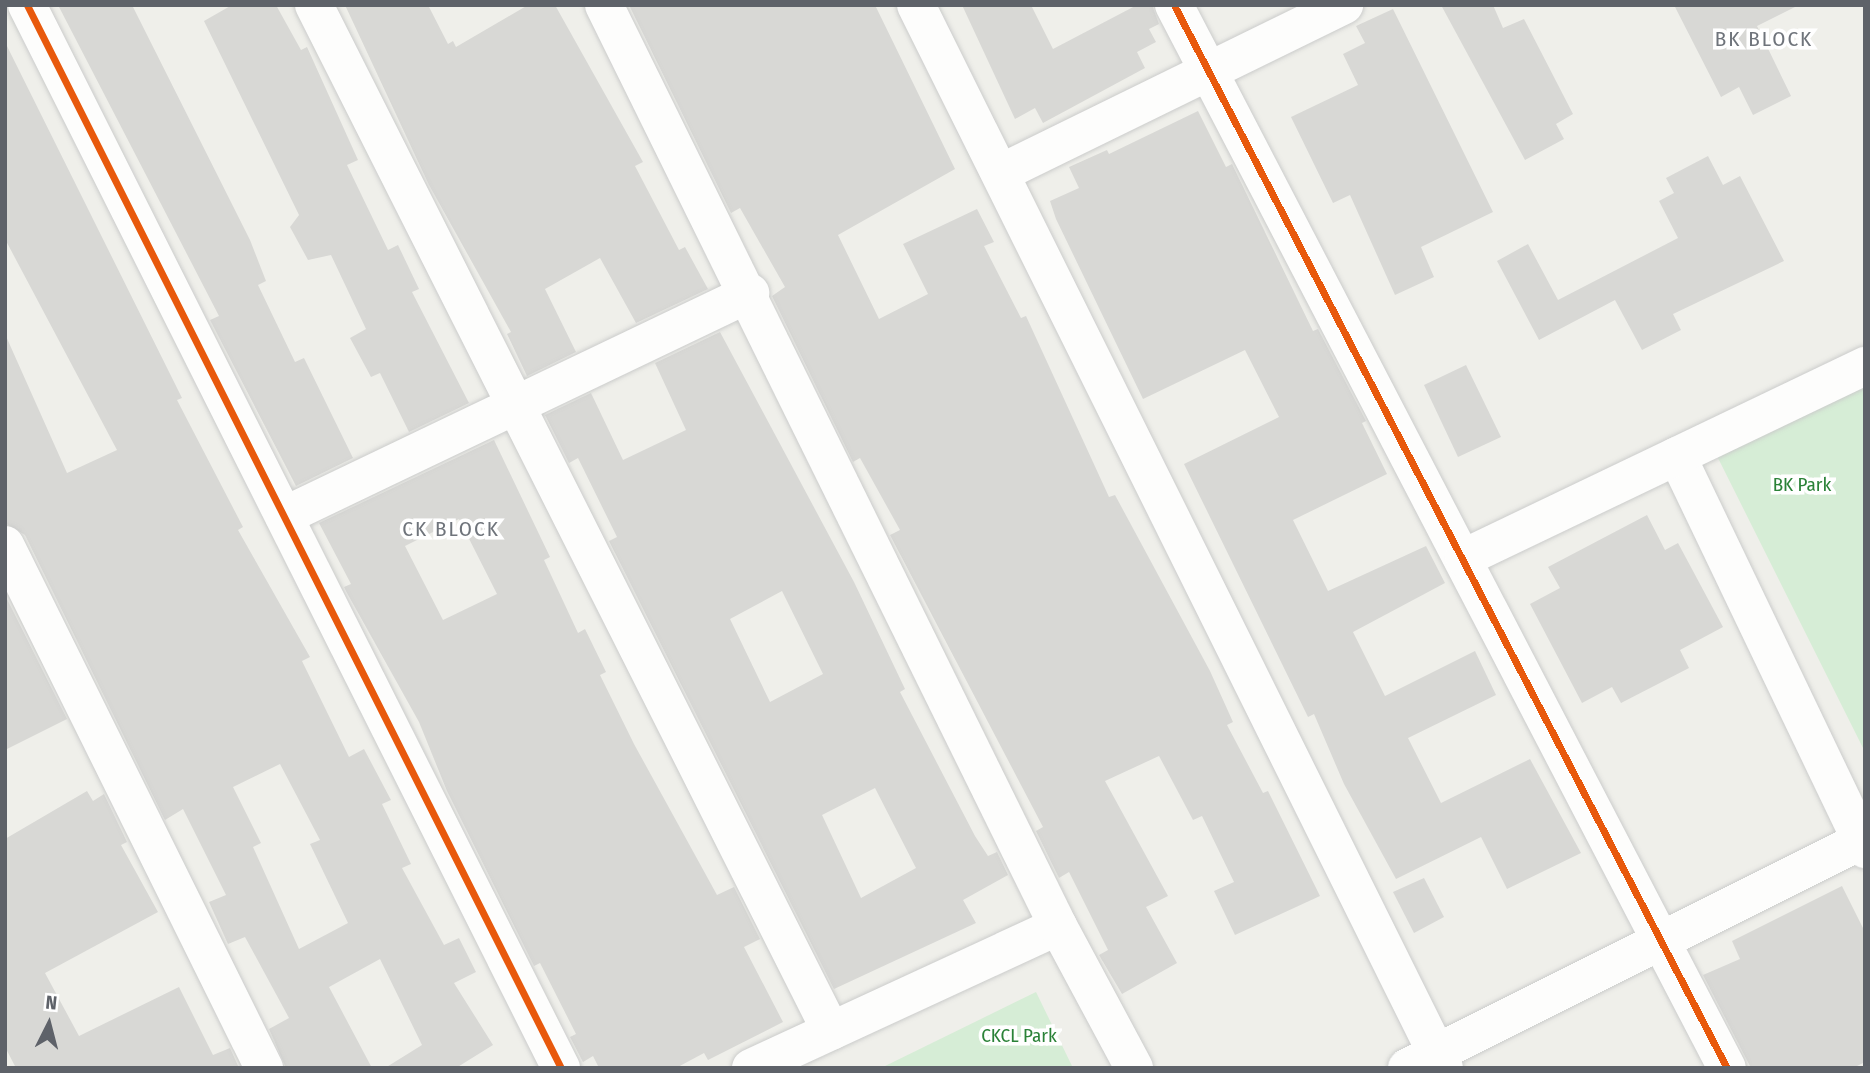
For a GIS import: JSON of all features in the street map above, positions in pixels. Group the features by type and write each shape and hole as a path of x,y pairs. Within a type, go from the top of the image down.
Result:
{"street":[{"path":"27,5 561,1068"},
{"path":"314,5 831,1031"},
{"path":"604,5 750,293 1058,926 1134,1068"},
{"path":"916,5 1003,172 1430,1063 1863,843 1677,456"},
{"path":"1174,5 1666,941 1727,1068"},
{"path":"1003,172 1344,5"},
{"path":"284,516 516,409 750,293"},
{"path":"1464,558 1865,366"},
{"path":"5,545 264,1068"},
{"path":"751,1068 1058,926"}],"green space":[{"name":"BK Park","path":"1865,385 1865,752 1717,456"},
{"name":"CKCL Park","path":"1036,992 1073,1068 881,1068"}],"building":[{"path":"58,5 132,5 250,240 266,281 258,285 295,362 304,358 353,458 296,486 210,320 219,316"},
{"path":"232,5 276,5 301,50 307,47 358,160 347,165 388,250 398,245 419,289 412,292 469,403 409,432 380,373 371,377 350,338 366,329 331,255 308,260 290,227 299,215 204,21"},
{"path":"345,5 428,5 448,44 453,41 456,47 528,5 555,5 643,162 635,166 679,250 685,247 708,289 636,323 600,258 545,289 576,352 527,376 507,334 511,332 429,185"},
{"path":"629,5 875,5 955,169 838,235 879,319 928,294 903,244 977,209 994,242 984,246 1021,318 1026,316 1109,497 1115,495 1210,671 1233,722 1227,725 1263,793 1268,791 1320,896 1235,935 1214,891 1234,882 1202,816 1193,820 1159,756 1105,781 1168,896 1146,907 1177,963 1122,994 1099,955 1108,950 1069,872 1059,878 1036,831 1043,827 890,535 900,530 860,458 853,462 772,296 785,287 740,208 731,213"},
{"path":"962,5 1031,5 1053,49 1137,5 1152,5 1159,24 1149,29 1156,42 1137,52 1145,68 1043,123 1035,108 1015,119"},
{"path":"1441,5 1493,5 1503,28 1524,19 1573,114 1556,124 1564,139 1525,160"},
{"path":"1674,5 1799,5 1757,26 1791,96 1753,115 1739,87 1721,97"},
{"path":"1393,9 1493,212 1421,247 1434,277 1395,295 1350,195 1333,203 1291,117 1358,85 1343,54 1365,43 1356,26"},
{"path":"5,42 182,398 177,400 243,527 238,530 310,657 302,661 349,757 364,749 391,800 382,804 411,864 402,868 444,945 459,938 476,972 454,983 493,1045 456,1068 385,1068 422,1045 380,959 329,987 372,1068 286,1068 269,1029 289,1018 245,937 228,944 209,902 226,895 183,809 165,820 25,535 5,523 5,334 67,473 117,450 5,239","holes":["280,764 320,840 310,844 348,923 299,949 253,847 261,843 233,787"]},
{"path":"1198,111 1226,167 1232,164 1313,331 1318,329 1366,421 1362,423 1387,474 1293,520 1328,591 1426,546 1445,583 1353,632 1385,696 1475,651 1496,695 1408,738 1441,803 1530,759 1581,853 1507,889 1481,837 1396,879 1344,784 1314,714 1308,717 1184,464 1279,417 1245,350 1143,399 1056,219 1050,201 1079,188 1069,167 1107,150 1109,154"},
{"path":"1708,156 1723,185 1740,176 1784,261 1673,314 1681,330 1642,350 1615,300 1539,340 1497,261 1528,244 1558,300 1678,238 1659,201 1674,193 1666,178"},
{"path":"720,332 854,582 905,689 900,692 975,836 988,856 997,852 1008,875 963,900 976,923 834,989 609,541 617,537 578,458 569,463 545,415 591,393 623,460 686,430 655,363","holes":["782,591 823,674 770,702 730,619","875,788 916,868 861,898 822,815"]},
{"path":"1466,365 1501,437 1458,457 1424,385"},
{"path":"494,440 550,557 544,560 578,633 585,629 606,672 600,675 634,744 717,895 734,887 760,939 744,947 783,1022 708,1060 704,1053 676,1068 599,1068 593,1056 583,1062 570,1037 576,1034 540,963 534,966 447,791 419,722 344,587 351,584 319,523","holes":["459,519 497,594 443,620 405,546"]},
{"path":"1647,515 1665,550 1678,543 1723,627 1680,650 1689,668 1621,703 1612,687 1582,703 1530,604 1560,588 1548,567"},
{"path":"5,595 67,719 5,750"},
{"path":"87,791 93,801 104,794 127,842 121,845 158,912 45,973 79,1036 179,987 213,1055 230,1048 239,1068 16,1068 5,1047 5,839"},
{"path":"1424,878 1444,917 1414,933 1393,892"},
{"path":"1842,886 1865,932 1865,1062 1853,1068 1751,1068 1703,975 1740,959 1732,941"}],"cycle path":[{"path":"27,5 561,1068"},
{"path":"1174,5 1727,1068"}],"district":[{"name":"BK BLOCK","path":"1764,39"},
{"name":"CK BLOCK","path":"451,529"}]}
